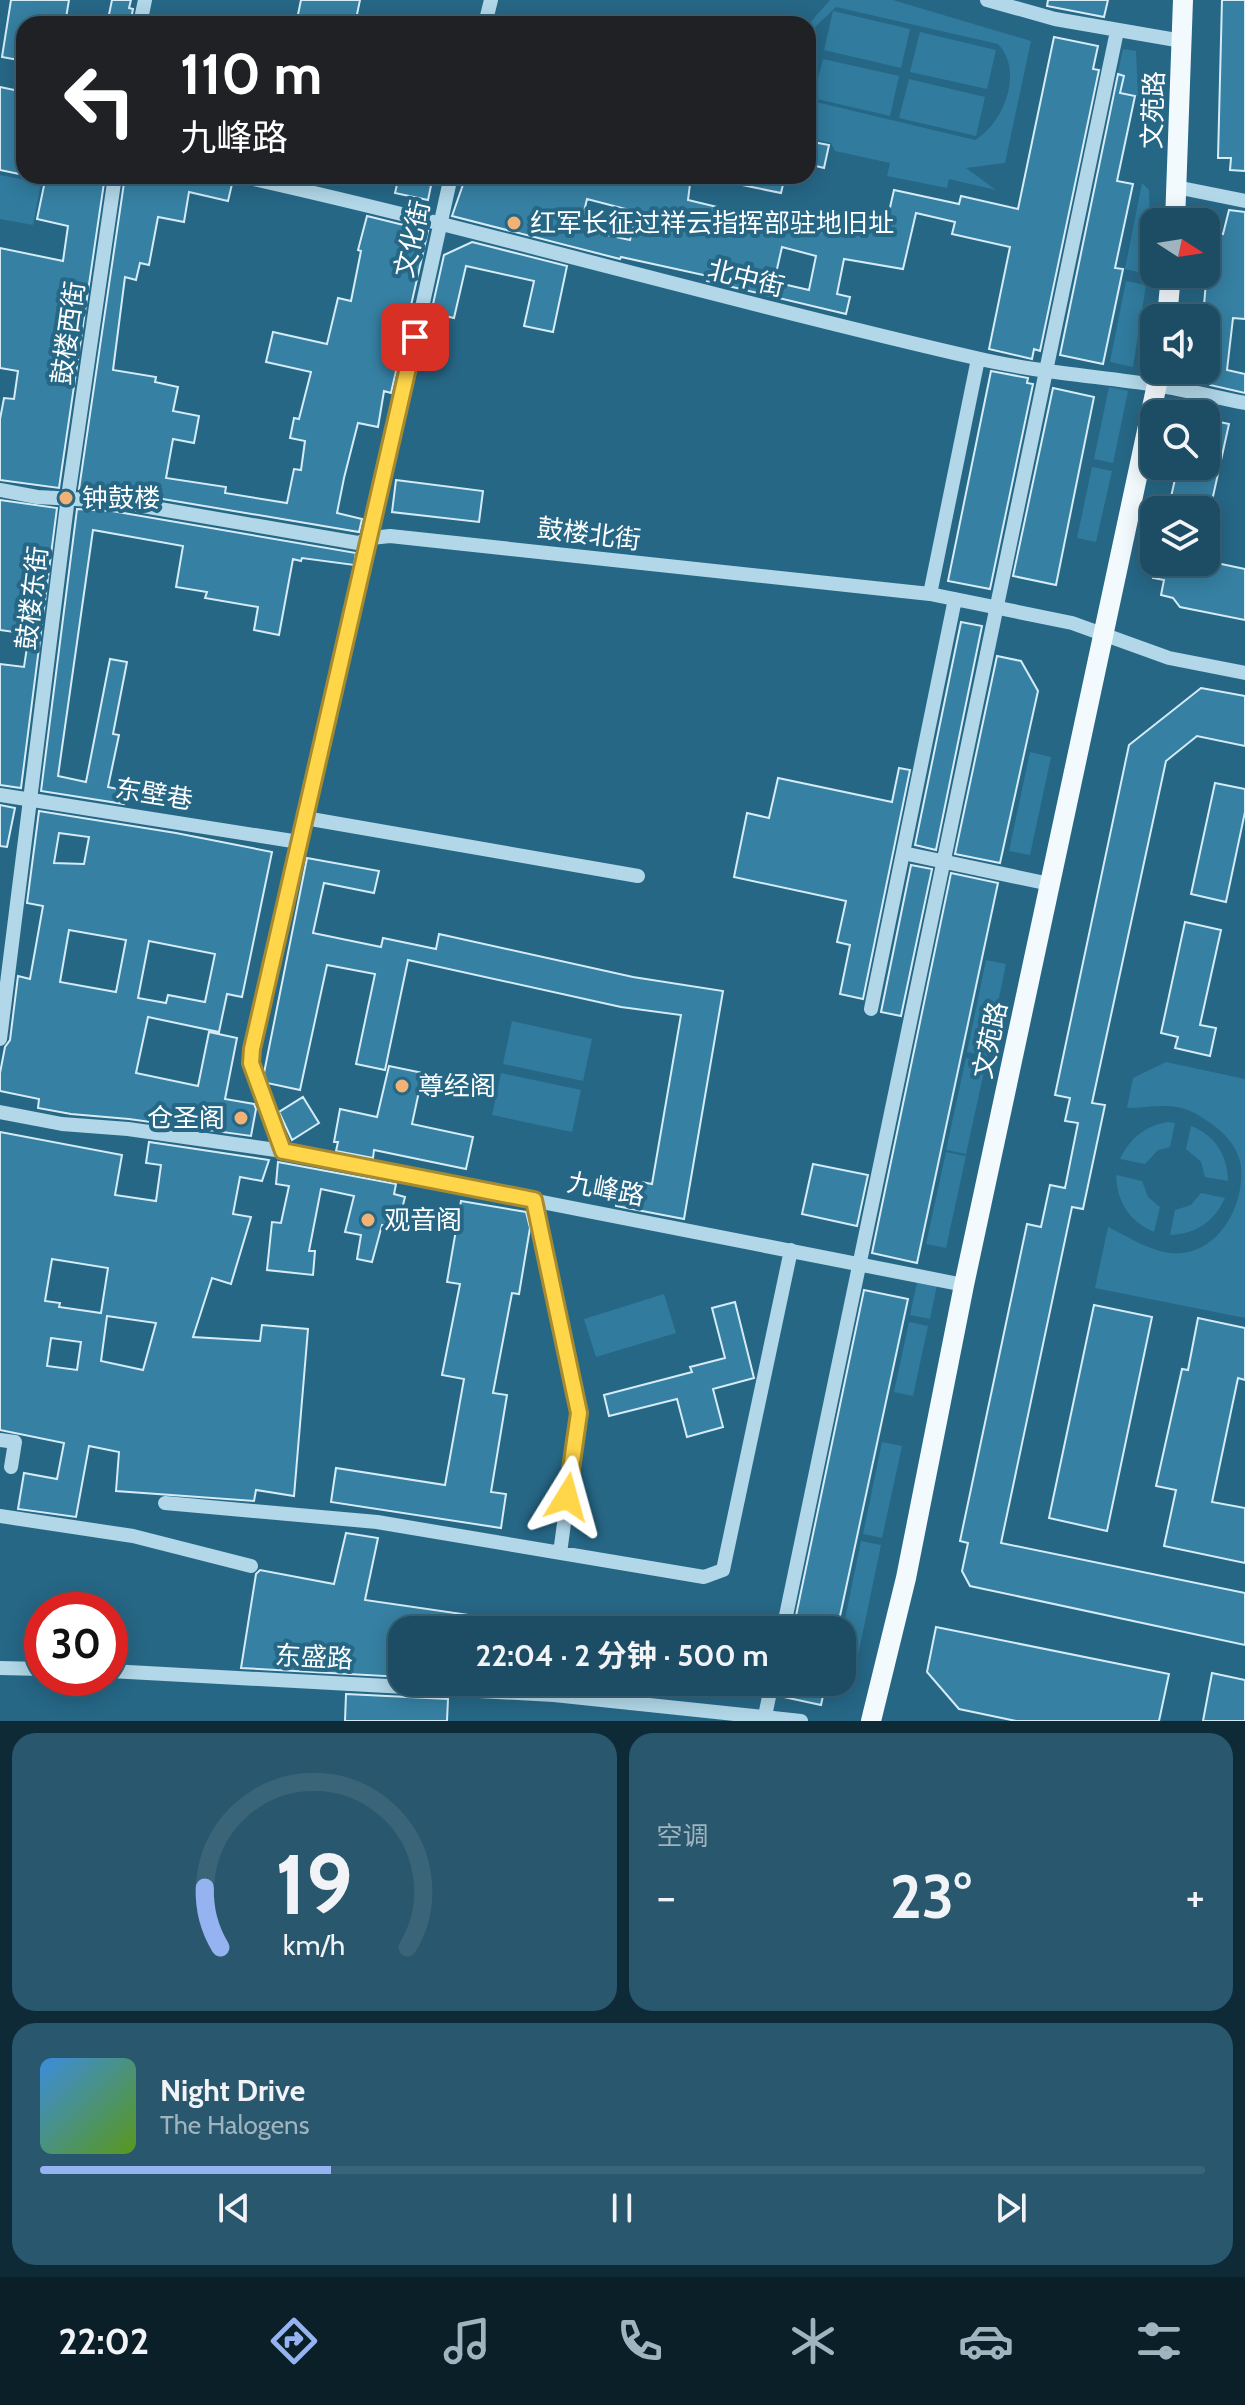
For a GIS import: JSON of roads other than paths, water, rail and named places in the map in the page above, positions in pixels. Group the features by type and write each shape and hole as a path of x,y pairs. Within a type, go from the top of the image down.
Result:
{"main road":[{"name":"文苑路","path":"1175,208 1183,0"},
{"name":"文苑路","path":"871,1721 906,1578 964,1285 1157,384"}],"street":[{"path":"987,0 1055,19 1182,41"},
{"path":"786,1616 1117,31"},
{"name":"鼓楼西街","path":"68,497 114,184"},
{"name":"北中街","path":"275,184 440,222 691,289 978,359 1046,372 1140,377"},
{"name":"文化街","path":"283,1151 251,1063 364,541 449,184"},
{"path":"1176,187 1245,201"},
{"path":"930,594 978,359"},
{"name":"北中街","path":"1179,384 1245,403"},
{"name":"鼓楼北街","path":"0,490 37,497 127,503 364,541 390,536 930,594 1072,623 1169,658 1245,673"},
{"name":"鼓楼东街","path":"0,1039 68,497"},
{"path":"871,1009 955,599"},
{"name":"东壁巷","path":"0,795 32,793 299,842"},
{"path":"305,818 638,876"},
{"path":"903,853 1050,884"},
{"name":"九峰路","path":"0,1112 62,1124 128,1129 283,1151 964,1285"},
{"path":"534,1200 579,1413 560,1553"},
{"path":"165,1503 377,1522 704,1577 723,1570 791,1250"},
{"path":"0,1440 15,1442 11,1467"},
{"path":"0,1516 133,1536 251,1566"},
{"path":"0,1668 24,1669"},
{"name":"东盛路","path":"128,1672 554,1695 801,1721"},
{"path":"764,1718 769,1696"}],"place":[{"name":"红军长征过祥云指挥部驻地旧址","path":"514,223"},
{"name":"钟鼓楼","path":"66,498"},
{"name":"尊经阁","path":"402,1086"},
{"name":"仓圣阁","path":"241,1118"},
{"name":"观音阁","path":"368,1220"}]}
